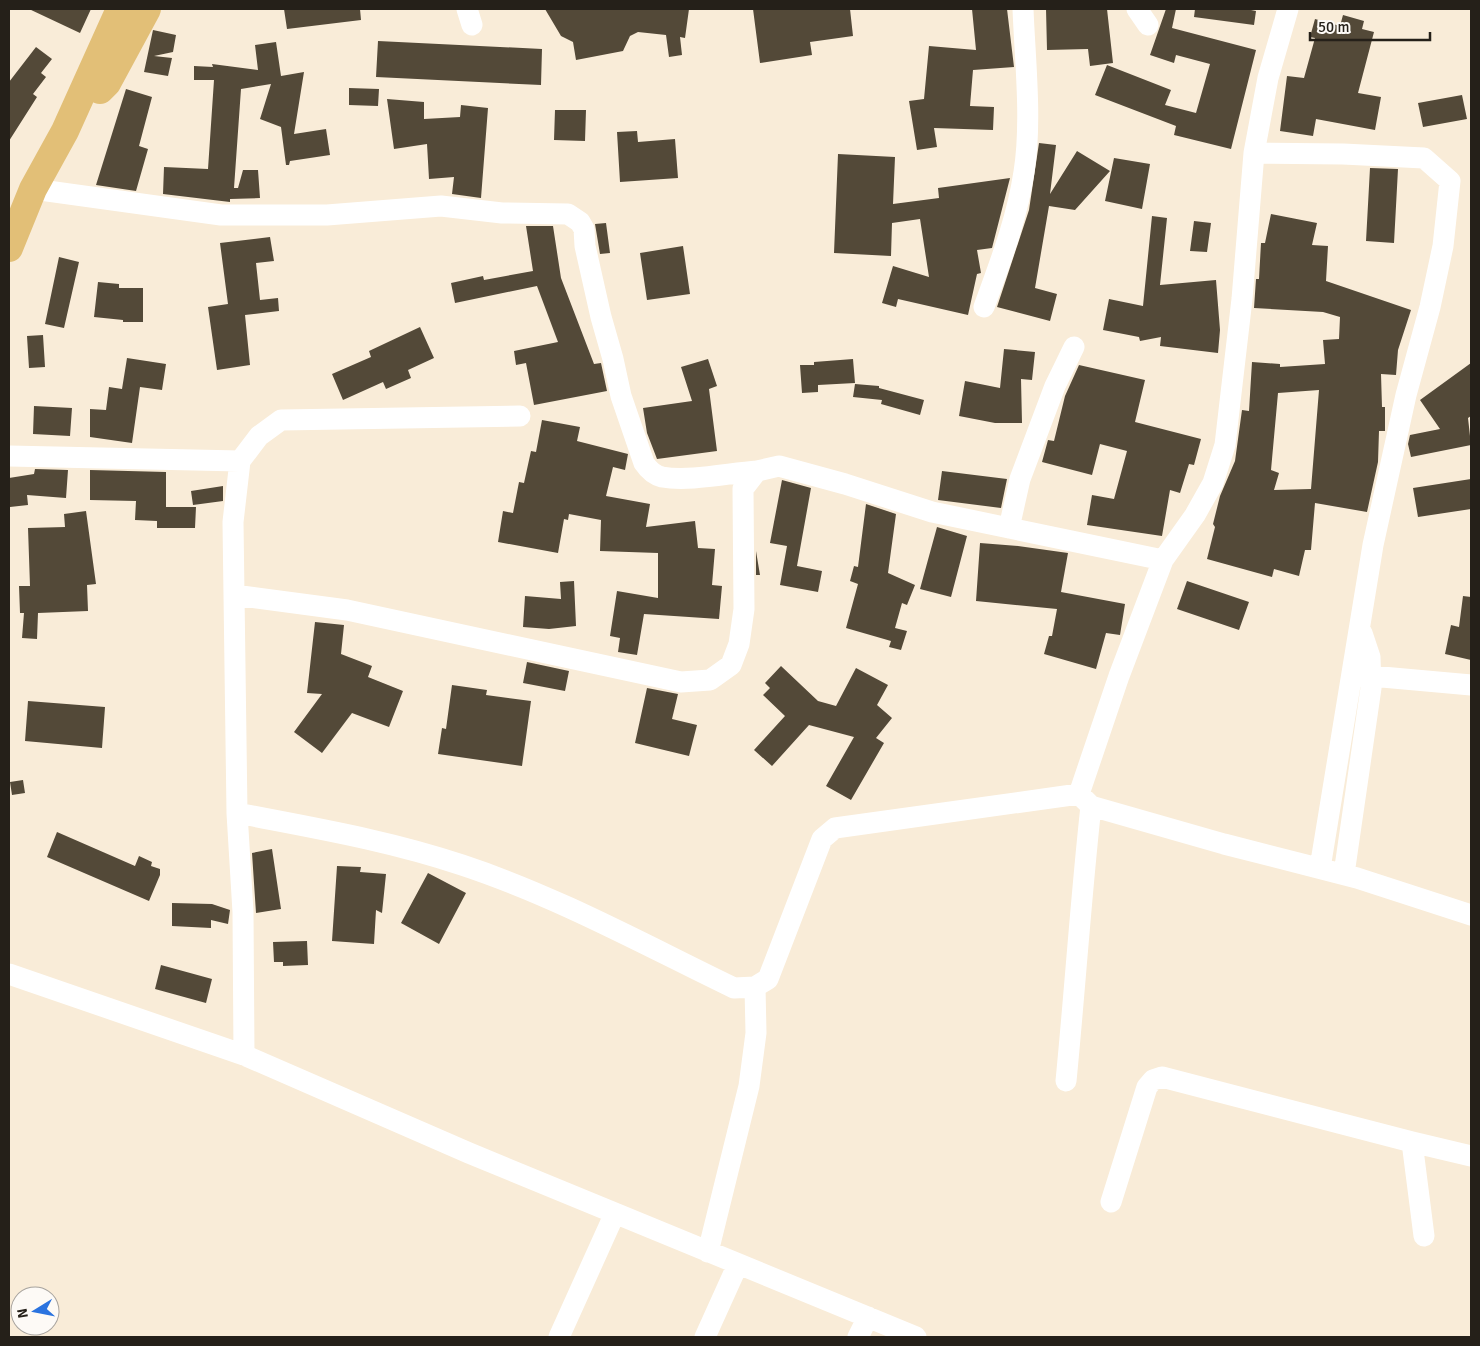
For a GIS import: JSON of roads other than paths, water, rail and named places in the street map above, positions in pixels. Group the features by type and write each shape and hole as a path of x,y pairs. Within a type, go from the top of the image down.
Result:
{"main road":[{"path":"9,248 33,189 65,131 120,9"},
{"path":"65,131 107,83 147,9"}],"street":[{"path":"984,307 1010,235 1024,172 1027,129 1023,9"},
{"path":"1066,1081 1075,995 1085,800 1119,676 1163,560 1195,515 1213,483 1225,445 1242,300 1254,153 1268,78 1288,9"},
{"path":"1254,153 1343,154 1424,158 1450,181 1444,246 1430,307 1406,395 1373,545 1361,628 1320,868"},
{"path":"33,189 221,215 327,215 441,206 502,213 568,214 580,222 584,229 585,246 601,317 614,359 621,396 644,463 649,471 661,477 681,477 757,471 779,466 845,484 932,512 1163,560"},
{"path":"1009,528 1020,479 1055,386 1074,347"},
{"path":"244,1055 243,912 237,813 233,522 240,461 258,436 281,420 520,416"},
{"path":"9,456 240,461"},
{"path":"234,595 347,610 682,682 710,680 730,665 739,644 744,609 743,489 757,471"},
{"path":"1344,874 1371,688 1370,657 1361,628"},
{"path":"1371,676 1471,685"},
{"path":"237,813 380,840 463,865 552,901 734,988 755,987 768,980 822,839 835,828 1085,800 1224,844 1344,874 1471,915"},
{"path":"9,974 244,1055 615,1213 916,1337"},
{"path":"708,1252 749,1086 756,1033 755,987"},
{"path":"1112,1202 1147,1088 1153,1080 1162,1077 1471,1156"},
{"path":"1412,1142 1424,1236"},
{"path":"559,1337 615,1213"},
{"path":"705,1337 738,1264"},
{"path":"858,1337 868,1317"}]}
